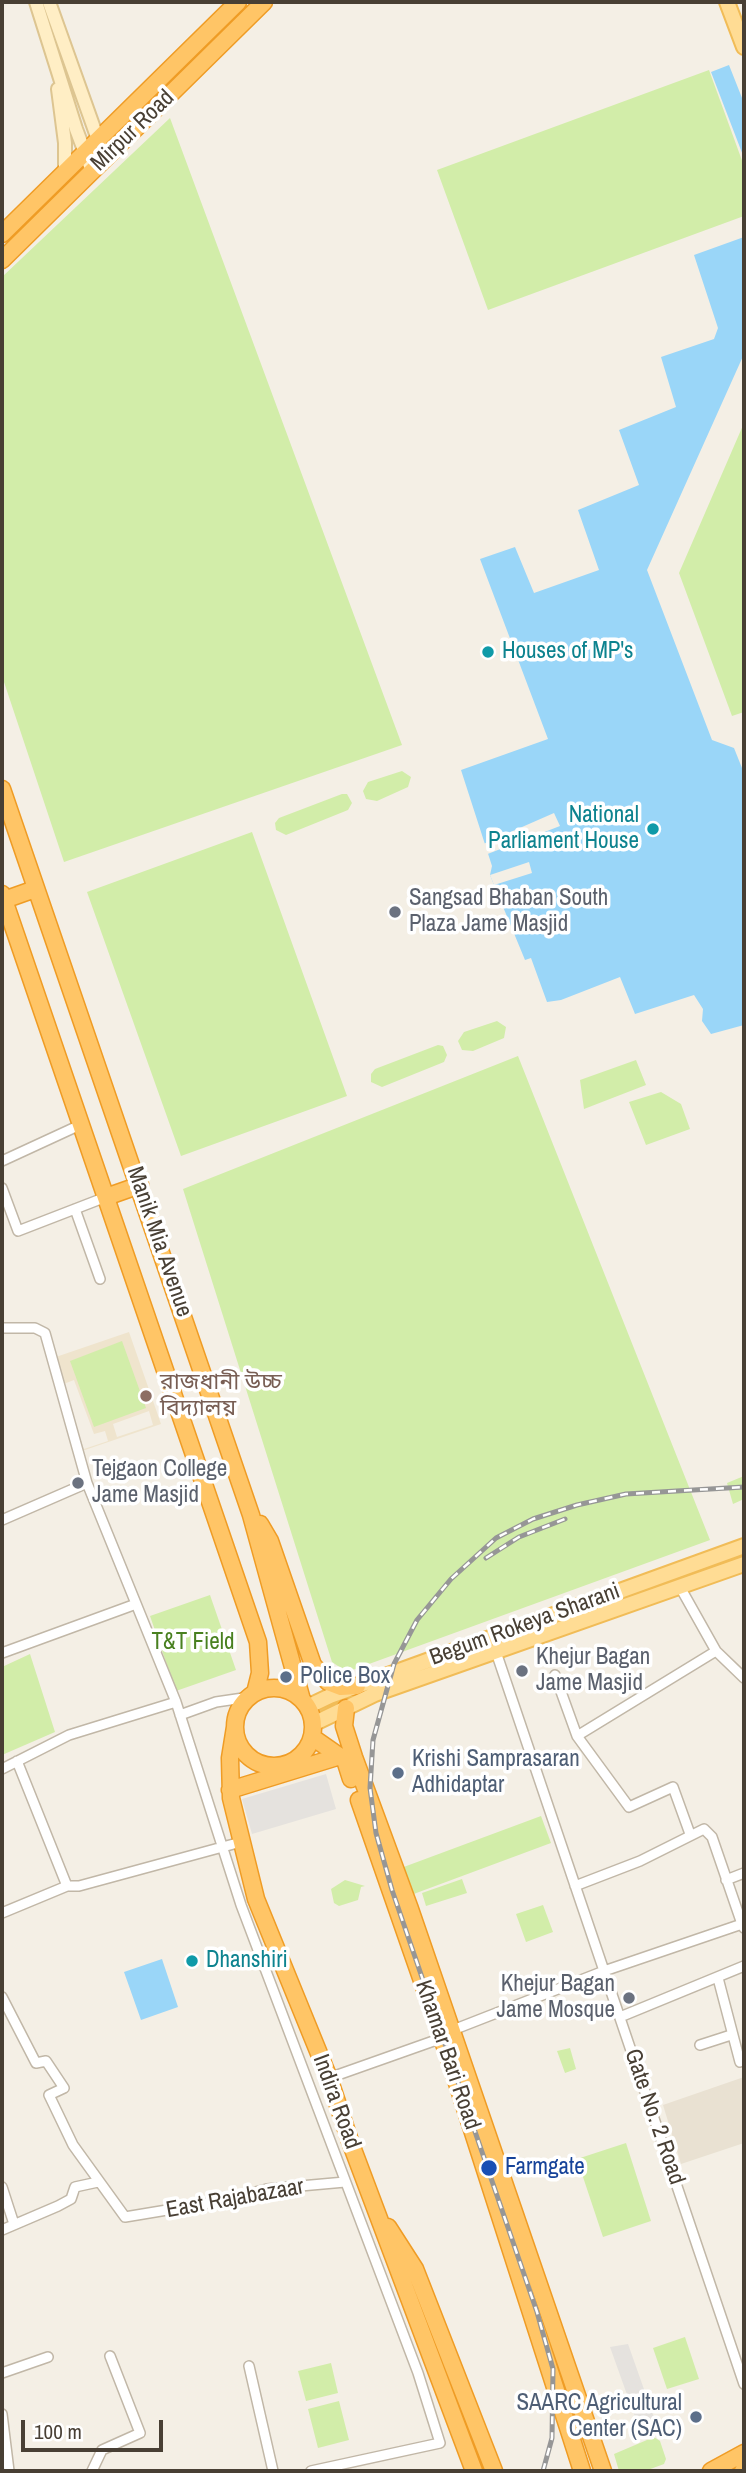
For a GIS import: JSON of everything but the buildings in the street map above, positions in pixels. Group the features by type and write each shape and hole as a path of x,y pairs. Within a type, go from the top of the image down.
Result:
{"highway":[{"name":"Mirpur Road","path":"2,260 264,2"},
{"name":"Mirpur Road","path":"2,234 233,3"},
{"path":"156,82 169,96"},
{"name":"Manik Mia Avenue","path":"2,789 251,1515 304,1703"},
{"path":"3,897 35,889"},
{"name":"Manik Mia Avenue","path":"3,897 258,1642 260,1673 252,1695"},
{"path":"106,1197 140,1185"},
{"path":"251,1515 263,1527 270,1541 319,1674 334,1685 357,1686"},
{"path":"281,1689 304,1703 312,1731 304,1752 292,1762 268,1766 247,1755 238,1741 235,1727 239,1711 252,1695 281,1689"},
{"path":"346,1708 344,1726 447,2035 603,2471"},
{"name":"Indira Road","path":"235,1727 230,1758 230,1790 256,1899 330,2078 377,2214 474,2471"},
{"name":"Khamar Bari Road","path":"312,1731 337,1757 345,1760 447,2035 582,2471"},
{"path":"230,1790 337,1757"},
{"path":"377,2214 415,2269 494,2471"},
{"path":"711,2471 744,2453"}],"main road":[{"path":"36,2 92,171"},
{"path":"49,2 105,159"},
{"path":"727,2 744,47"},
{"path":"737,2 744,20"},
{"path":"60,81 57,94 65,143 65,172"},
{"name":"Begum Rokeya Sharani","path":"304,1703 744,1546"},
{"name":"Begum Rokeya Sharani","path":"312,1731 346,1708 375,1694 744,1564"}],"street":[{"path":"2,1161 80,1125"},
{"path":"2,1188 18,1231 106,1197"},
{"path":"75,1209 100,1279"},
{"name":"Indira Road","path":"2,1328 41,1330 45,1333 87,1483 176,1702 221,1846 418,2374 440,2443"},
{"path":"2,1520 87,1483"},
{"path":"680,1587 716,1651 744,1678"},
{"path":"2,1653 135,1604"},
{"path":"577,1736 716,1651"},
{"name":"Gate No. 2 Road","path":"496,1652 744,2384"},
{"path":"555,1675 577,1736 629,1807 673,1787 690,1834"},
{"path":"180,1715 216,1702 252,1695"},
{"path":"2,1769 69,1735 176,1702"},
{"path":"17,1761 67,1886"},
{"path":"330,2078 447,2035 604,1971 743,1926 709,1832 704,1829 640,1861 575,1886"},
{"path":"2,1913 67,1886 79,1886 221,1846 241,1843"},
{"path":"726,1880 744,1873"},
{"path":"620,2017 744,1966"},
{"path":"718,1978 740,2062"},
{"path":"2,1997 36,2063 46,2060 64,2088 49,2095 72,2145 97,2182 77,2186 71,2199 2,2230"},
{"path":"700,2045 731,2035"},
{"name":"East Rajabazaar","path":"97,2182 125,2217 267,2189 345,2182"},
{"path":"2,2187 13,2224"},
{"path":"92,2471 102,2450 140,2433 110,2356"},
{"path":"2,2373 48,2357"},
{"path":"249,2366 273,2471"},
{"path":"2,2414 9,2471"},
{"path":"311,2471 462,2438"}],"shaded area":[{"path":"129,1332 161,1424 82,1451 50,1359","holes":["74,1380 94,1434 105,1431 108,1441 84,1449 61,1385","149,1411 153,1425 117,1437 113,1424"]},
{"path":"326,1774 336,1809 252,1834 242,1799"},
{"path":"744,2077 744,2143 681,2164 663,2105"},
{"path":"628,2344 658,2429 650,2432 649,2428 640,2431 610,2347"}],"green space":[{"path":"709,70 744,166 744,216 488,310 437,170"},
{"path":"170,118 402,745 64,862 2,676 2,277"},
{"path":"744,423 744,712 732,716 679,573"},
{"path":"402,771 411,777 408,787 377,801 366,799 363,791 368,782"},
{"path":"347,794 352,803 348,810 286,835 276,830 275,823 279,818"},
{"path":"252,832 347,1096 181,1156 87,892"},
{"path":"497,1021 506,1027 504,1038 473,1051 462,1050 458,1041 464,1032"},
{"path":"438,1045 443,1046 447,1055 444,1062 382,1087 371,1082 371,1074 375,1069"},
{"path":"518,1056 710,1540 347,1672 332,1662 183,1189"},
{"path":"636,1060 646,1085 584,1109 580,1080"},
{"path":"661,1092 681,1104 690,1129 646,1145 629,1102"},
{"path":"122,1341 146,1408 94,1427 70,1361"},
{"path":"744,1476 744,1499 733,1504 727,1483"},
{"name":"T&T Field","path":"210,1595 236,1670 176,1691 150,1616"},
{"path":"30,1654 55,1732 2,1755 2,1667"},
{"path":"541,1816 551,1843 411,1895 401,1868"},
{"path":"462,1879 467,1893 426,1906 422,1893"},
{"path":"345,1880 365,1886 361,1887 358,1900 339,1906 334,1903 331,1889"},
{"path":"543,1905 553,1932 526,1942 516,1914"},
{"path":"570,2048 576,2069 565,2073 557,2051"},
{"path":"626,2143 651,2221 603,2237 577,2159"},
{"path":"685,2337 699,2379 667,2389 653,2348"},
{"path":"331,2363 338,2393 306,2401 298,2371"},
{"path":"339,2401 349,2440 318,2448 308,2409"},
{"path":"654,2437 660,2441 666,2459 664,2464 645,2471 619,2471 614,2454"}],"water":[{"path":"729,65 744,103 744,158 711,72"},
{"path":"744,237 744,354 647,570 712,740 734,748 744,773 744,1025 711,1034 702,1021 703,1009 694,995 635,1014 620,977 561,1000 547,1002 531,958 525,960 490,875 492,866 461,770 548,739 480,559 515,547 534,593 599,570 578,510 639,485 619,430 676,407 661,357 714,339 718,328 694,255"},
{"path":"162,1959 178,2007 141,2020 124,1972"}],"pier":[{"path":"554,813 560,826 485,855 481,845"},
{"path":"529,862 532,873 494,885 490,875"}],"railway":[{"path":"543,2471 552,2438 553,2369 537,2312 392,1890 376,1833 370,1788 373,1740 394,1664 417,1620 451,1579 496,1538 533,1519 626,1494 744,1487"},
{"path":"486,1558 519,1537 565,1519"}],"place":[{"name":"Houses of MP's","path":"488,652"},
{"name":"National Parliament House","path":"653,829"},
{"name":"Sangsad Bhaban South Plaza Jame Masjid","path":"395,912"},
{"name":"রাজধানী উচ্চ বিদ্যালয়","path":"146,1396"},
{"name":"Tejgaon College Jame Masjid","path":"78,1483"},
{"name":"Khejur Bagan Jame Masjid","path":"522,1671"},
{"name":"Police Box","path":"286,1677"},
{"name":"Krishi Samprasaran Adhidaptar","path":"398,1773"},
{"name":"Dhanshiri","path":"192,1961"},
{"name":"Khejur Bagan Jame Mosque","path":"629,1998"},
{"name":"Farmgate","path":"489,2168"},
{"name":"SAARC Agricultural Center (SAC)","path":"696,2417"}]}
